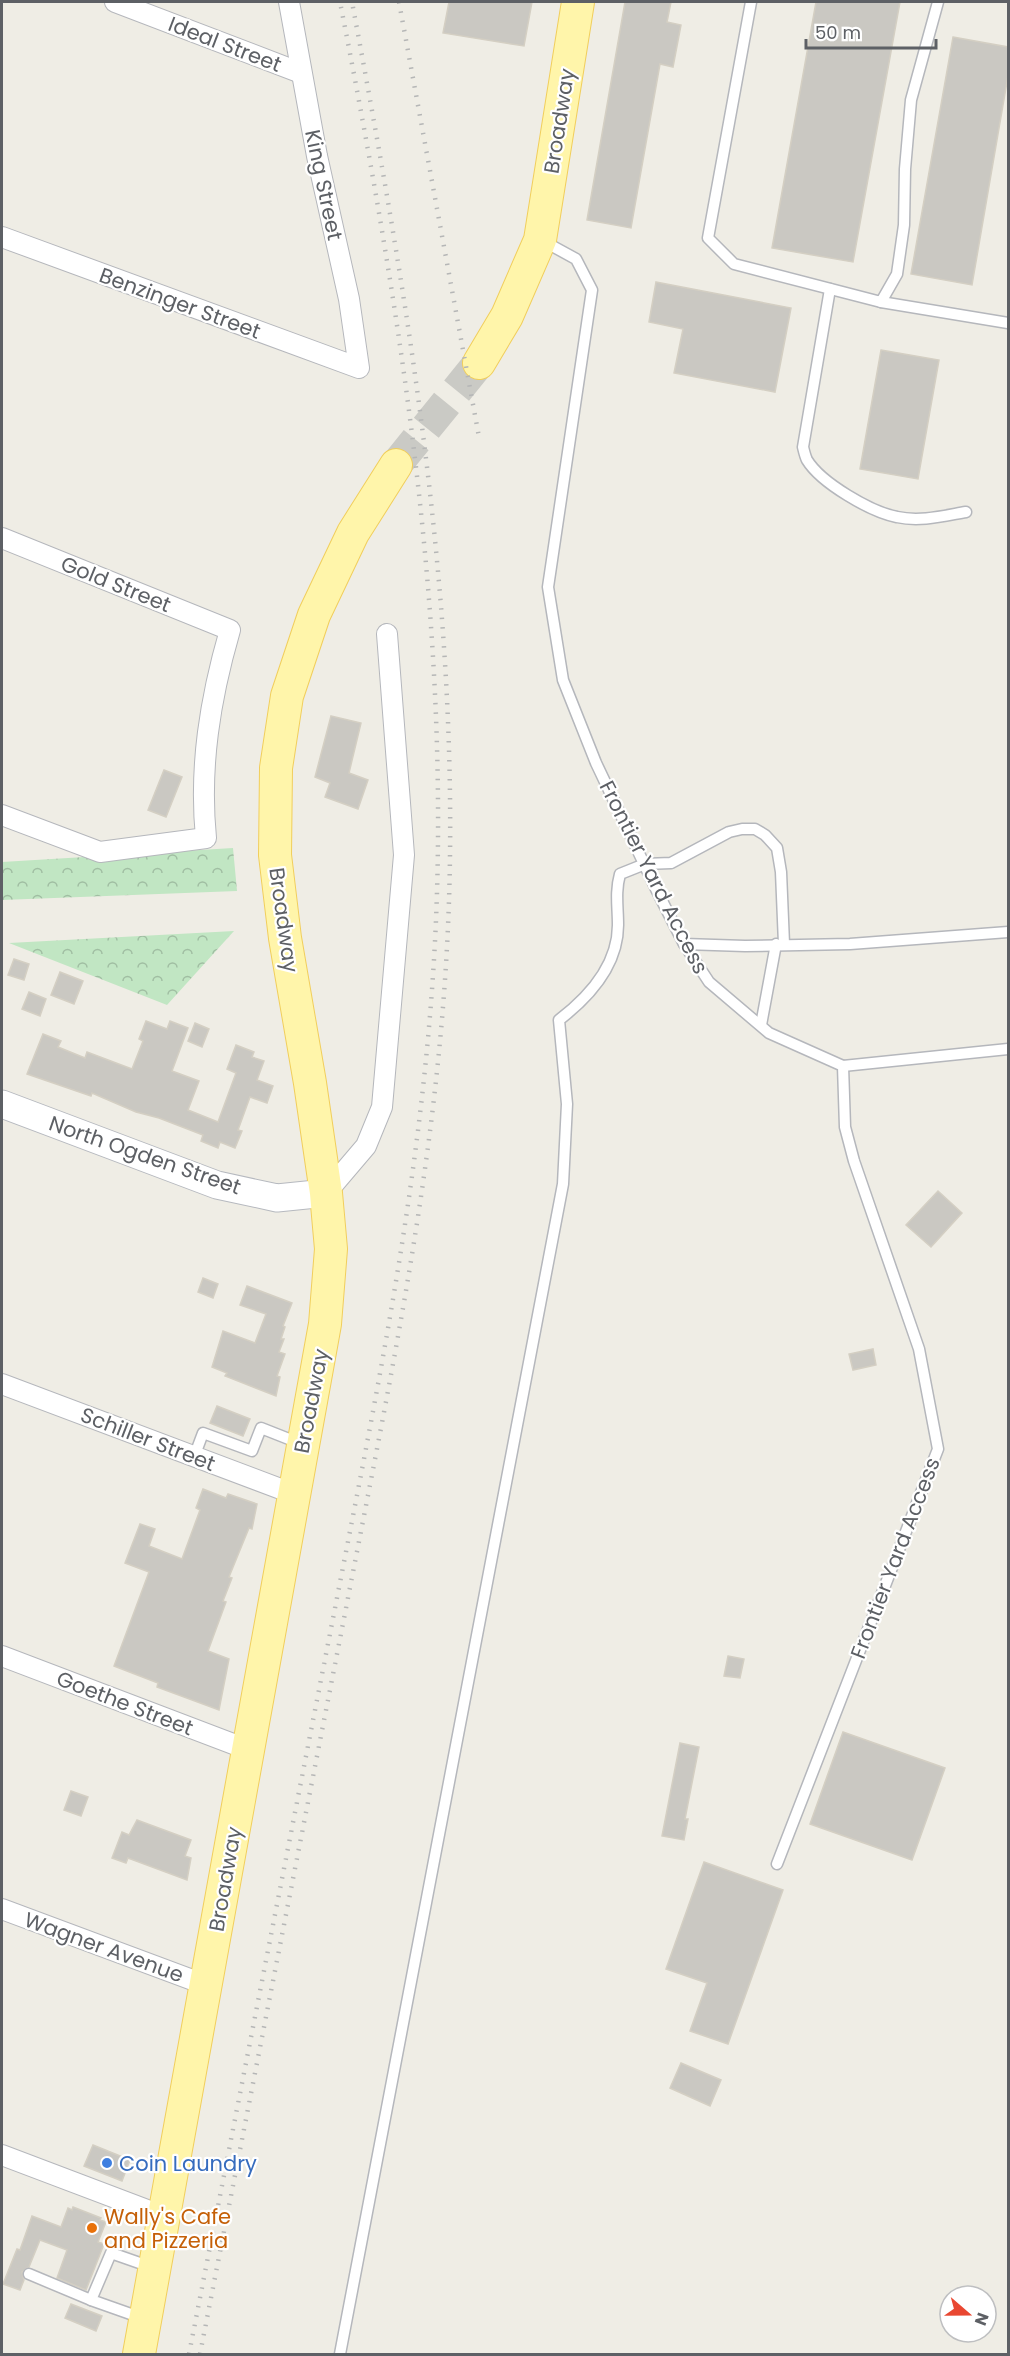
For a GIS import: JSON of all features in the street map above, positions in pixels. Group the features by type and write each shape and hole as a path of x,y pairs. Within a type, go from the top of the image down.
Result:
{"main road":[{"name":"Broadway","path":"479,363 507,316 540,240 578,2"},
{"name":"Broadway","path":"139,2355 325,1324 331,1248 326,1193 285,938 275,855 276,768 287,696 314,615 353,533 396,465"}],"street":[{"name":"Ideal Street","path":"115,2 301,73"},
{"name":"King Street","path":"289,2 317,156 349,299 359,368"},
{"name":"Benzinger Street","path":"2,237 359,368"},
{"name":"Gold Street","path":"2,538 230,630 217,677 208,725 204,774 206,838 100,852 2,815"},
{"path":"326,1193 366,1146 382,1107 404,855 387,634"},
{"name":"North Ogden Street","path":"2,1104 217,1185 277,1198 326,1193"},
{"name":"Schiller Street","path":"2,1384 294,1494"},
{"name":"Goethe Street","path":"2,1656 249,1750"},
{"name":"Wagner Avenue","path":"2,1909 206,1985"},
{"path":"2,2155 163,2216"}],"lane":[{"path":"751,2 708,238 734,264 881,302 1008,323"},
{"path":"881,302 897,274 904,225 905,169 911,100 938,2"},
{"name":"Frontier Yard Access","path":"540,240 576,259 592,290 548,586 563,680 596,763 684,944 709,982 770,1033 843,1066 845,1127 854,1161 919,1349 938,1449 777,1864"},
{"path":"830,289 803,447 807,460 821,476 843,492 868,507 895,517 919,519 966,513"},
{"path":"340,2355 563,1184 567,1104 559,1020 586,998 610,963 618,927 616,890 620,874 645,864 671,863 729,832 755,829 765,835 777,848 781,872 780,944 760,1025"},
{"path":"684,944 850,944 1008,932"},
{"path":"843,1066 1008,1049"},
{"path":"194,1457 203,1433 252,1451 261,1428 302,1444"},
{"path":"91,2300 111,2253 154,2268"},
{"path":"29,2274 91,2300 145,2319"}],"green space":[{"path":"233,848 237,891 2,900 2,862"},
{"path":"234,931 167,1005 9,943"}],"building":[{"path":"449,2 532,2 524,46 443,33"},
{"path":"625,2 671,2 667,22 681,25 673,67 660,64 631,228 587,220"},
{"path":"816,2 900,2 853,262 772,248"},
{"path":"953,37 1008,47 1008,76 972,285 911,274"},
{"path":"656,282 791,308 775,392 674,373 683,329 649,322"},
{"path":"881,350 939,360 918,479 860,469"},
{"path":"331,716 361,723 349,773 368,780 358,809 325,797 330,783 315,777"},
{"path":"164,770 182,777 166,817 148,810"},
{"path":"14,959 29,964 24,980 8,975"},
{"path":"60,972 83,981 74,1004 51,995"},
{"path":"29,992 46,999 40,1016 22,1009"},
{"path":"146,1021 167,1029 170,1021 188,1028 172,1071 199,1081 188,1110 218,1122 236,1073 227,1069 236,1045 254,1052 252,1057 264,1061 257,1080 273,1086 267,1103 250,1097 238,1130 242,1131 235,1148 220,1142 218,1148 201,1141 203,1135 136,1112 92,1093 91,1096 27,1074 43,1034 61,1041 58,1047 85,1058 87,1052 132,1069 143,1041 139,1039"},
{"path":"195,1023 209,1029 202,1047 188,1041"},
{"path":"938,1191 962,1213 931,1247 906,1225"},
{"path":"203,1278 218,1284 213,1298 198,1292"},
{"path":"247,1286 292,1303 283,1326 285,1327 281,1339 284,1339 279,1352 285,1354 277,1376 280,1377 276,1396 225,1376 227,1373 212,1367 223,1331 255,1343 266,1314 240,1305"},
{"path":"873,1349 876,1365 853,1370 849,1354"},
{"path":"217,1406 250,1419 243,1436 210,1423"},
{"path":"203,1489 226,1498 228,1494 257,1504 252,1529 249,1528 229,1577 232,1578 223,1601 226,1602 208,1651 229,1659 219,1710 157,1687 158,1683 114,1666 149,1572 125,1563 140,1524 155,1529 149,1546 182,1559 200,1510 196,1508"},
{"path":"728,1656 744,1659 740,1678 724,1676"},
{"path":"843,1732 945,1768 912,1860 810,1824"},
{"path":"680,1743 699,1747 685,1819 688,1819 684,1840 662,1836"},
{"path":"71,1791 88,1797 81,1816 64,1810"},
{"path":"137,1820 191,1840 185,1856 191,1858 187,1880 128,1858 126,1863 112,1858 122,1832 129,1835"},
{"path":"704,1862 783,1890 728,2044 690,2031 707,1983 666,1969"},
{"path":"681,2063 721,2080 710,2106 670,2088"},
{"name":"Coin Laundry","path":"93,2145 130,2160 122,2181 84,2166"},
{"path":"73,2207 106,2222 98,2242 104,2244 86,2290 57,2278 67,2250 40,2240 29,2267 22,2272 24,2280 20,2290 3,2284 17,2249 20,2250 32,2216 61,2227 68,2208 72,2210"},
{"path":"71,2304 102,2316 96,2331 65,2318"}],"tunnel":[{"path":"396,465 479,363"}],"railway":[{"path":"189,2354 386,1338 414,1161 433,982 438,780 434,668 425,556 398,333 361,111 340,2"},
{"path":"200,2354 407,1285 431,1125 446,964 450,843 448,723 441,602 429,481 413,360 352,2"},
{"path":"399,2 479,437"}],"place":[{"name":"Coin Laundry","path":"107,2163"},
{"name":"Wally's Cafe and Pizzeria","path":"92,2228"}]}
